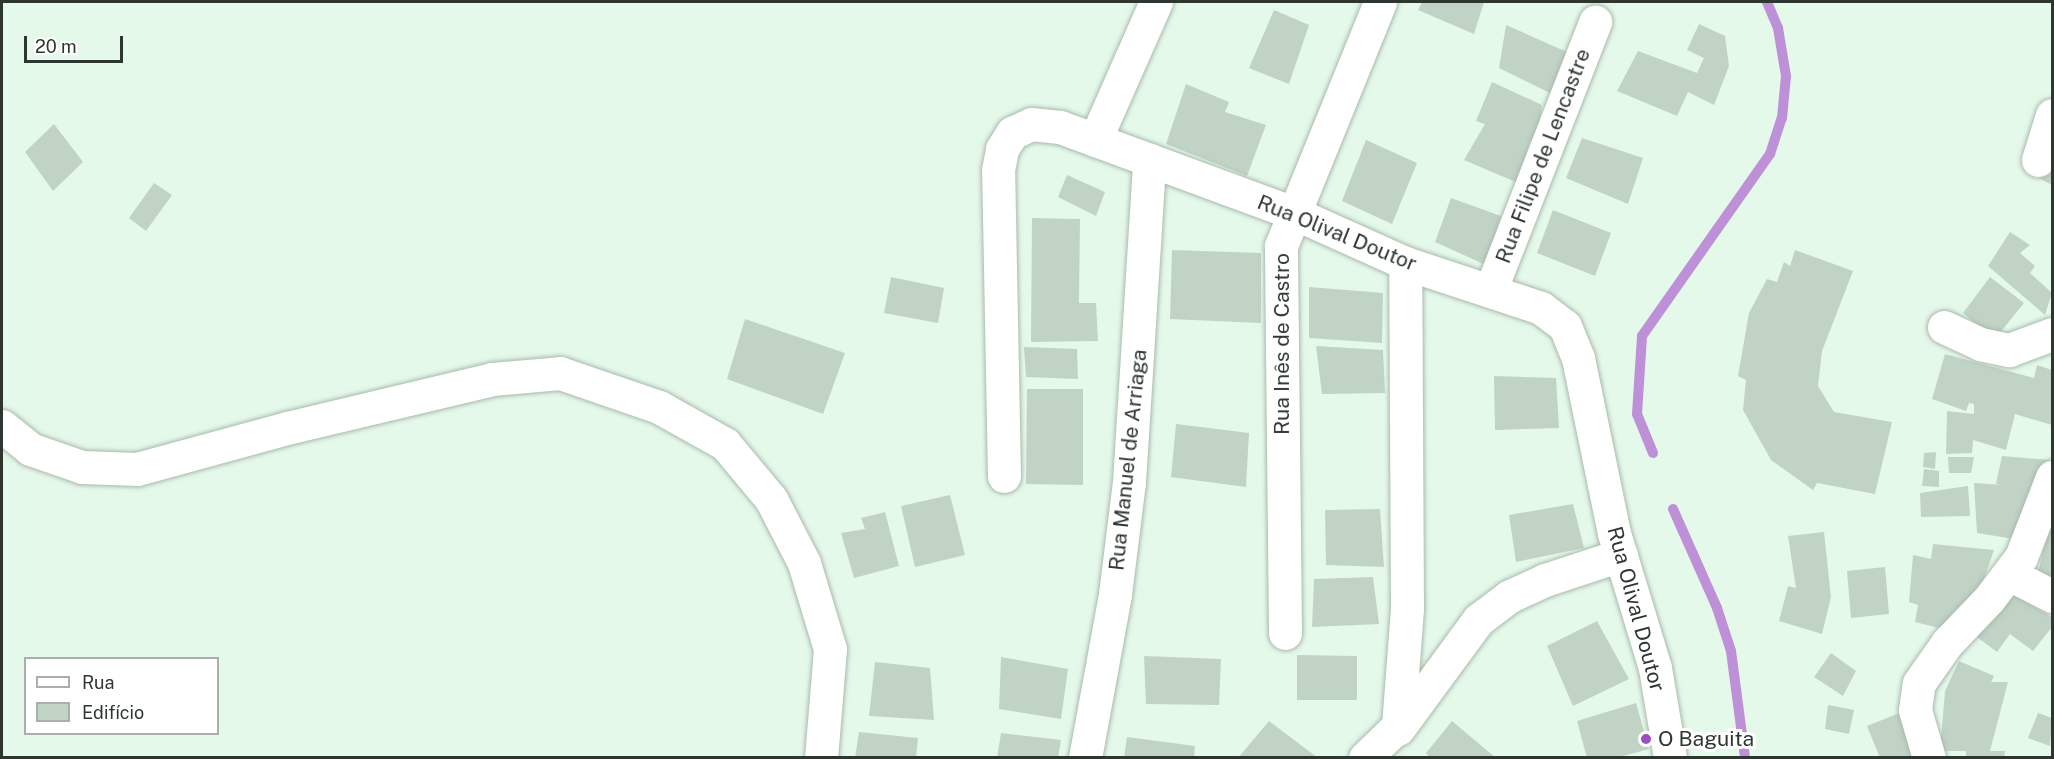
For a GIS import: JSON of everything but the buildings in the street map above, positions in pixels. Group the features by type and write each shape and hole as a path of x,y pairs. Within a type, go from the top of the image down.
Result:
{"street":[{"path":"1095,140 1156,2"},
{"name":"Rua Inês de Castro","path":"1285,633 1281,246 1380,2"},
{"name":"Rua Filipe de Lencastre","path":"1491,290 1595,22"},
{"path":"2038,160 2052,116"},
{"name":"Rua Olival Doutor","path":"1004,476 998,170 1002,149 1012,133 1031,124 1060,127 1294,213 1405,263 1541,308 1564,326 1578,358 1621,555 1655,668 1670,758"},
{"name":"Rua Manuel de Arriaga","path":"1085,758 1115,594 1129,482 1149,160"},
{"path":"1398,742 1407,608 1405,263"},
{"path":"1944,327 1980,344 2009,350 2052,334"},
{"path":"2,426 30,449 82,466 136,469 420,394 492,379 560,372 659,408 725,444 771,499 804,563 830,649 821,758"},
{"path":"1929,758 1915,710 1919,683 1947,643 2009,574 2034,530 2052,477"},
{"path":"1365,758 1398,742 1478,620 1508,597 1545,580 1621,555"},
{"path":"2009,574 2052,596"}],"waterway":[{"path":"1653,453 1637,414 1642,336 1770,154 1782,118 1786,76 1778,28 1767,2"},
{"path":"1673,509 1717,608 1731,651 1745,758"}],"place":[{"name":"O Baguita","path":"1646,739"}]}
